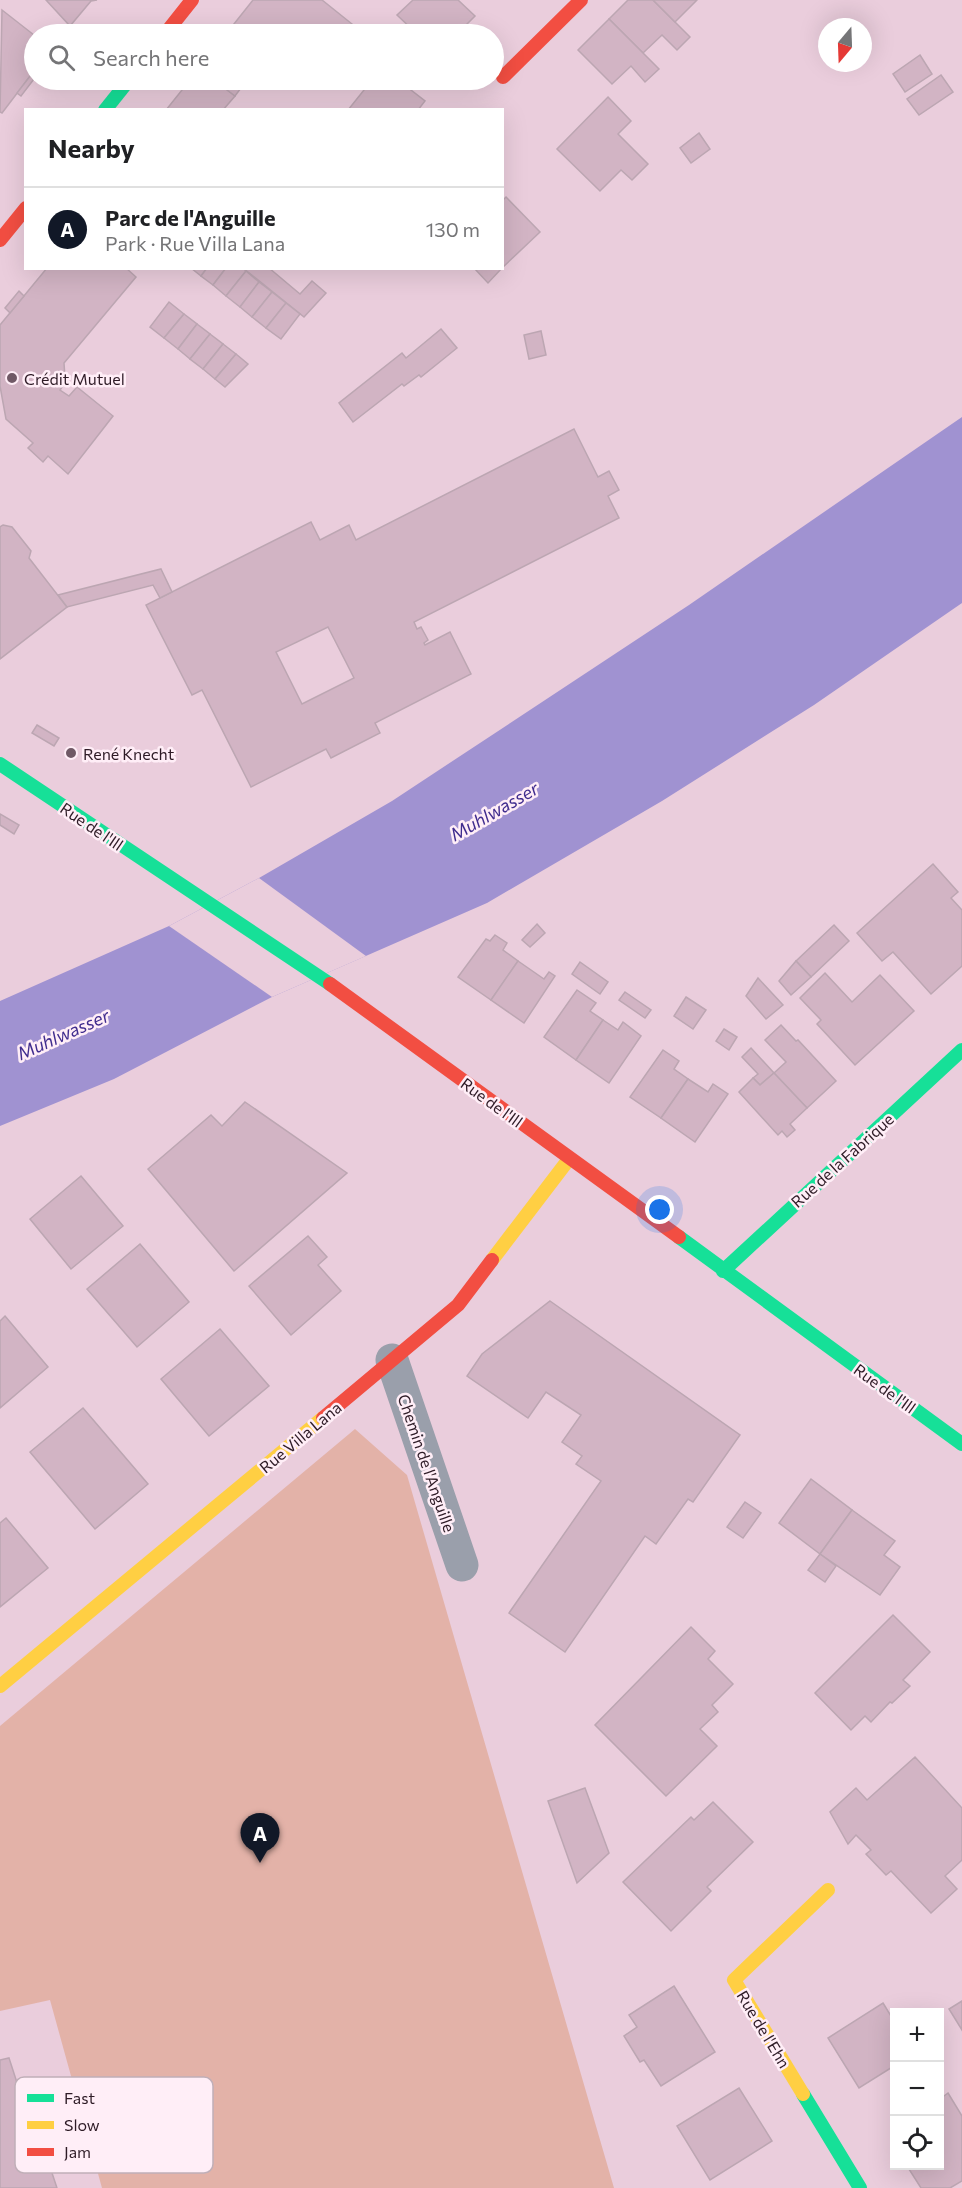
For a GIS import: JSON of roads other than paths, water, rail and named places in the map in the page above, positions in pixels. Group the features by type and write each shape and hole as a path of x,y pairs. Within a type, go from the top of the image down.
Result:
{"street":[{"path":"173,24 192,0"},
{"path":"504,75 581,0"},
{"path":"107,108 121,90"},
{"path":"0,240 24,210"},
{"name":"Rue de l'Ill","path":"0,763 352,998 569,1159 962,1444"},
{"name":"Rue de la Fabrique","path":"723,1271 962,1050"},
{"name":"Rue Villa Lana","path":"0,1686 458,1305 569,1159"},
{"name":"Chemin de l'Anguille","path":"392,1360 462,1566"},
{"name":"Rue de l'Ehn","path":"828,1890 734,1980 860,2188"}],"water":[{"name":"Muhlwasser","path":"962,417 962,603 814,705 662,801 487,903 272,997 114,1079 0,1126 0,1001 169,926 259,878 392,801 689,605"}],"place":[{"name":"Crédit Mutuel","path":"12,378"},
{"name":"René Knecht","path":"71,753"},
{"name":"Parc de l'Anguille","path":"260,1863"}]}
